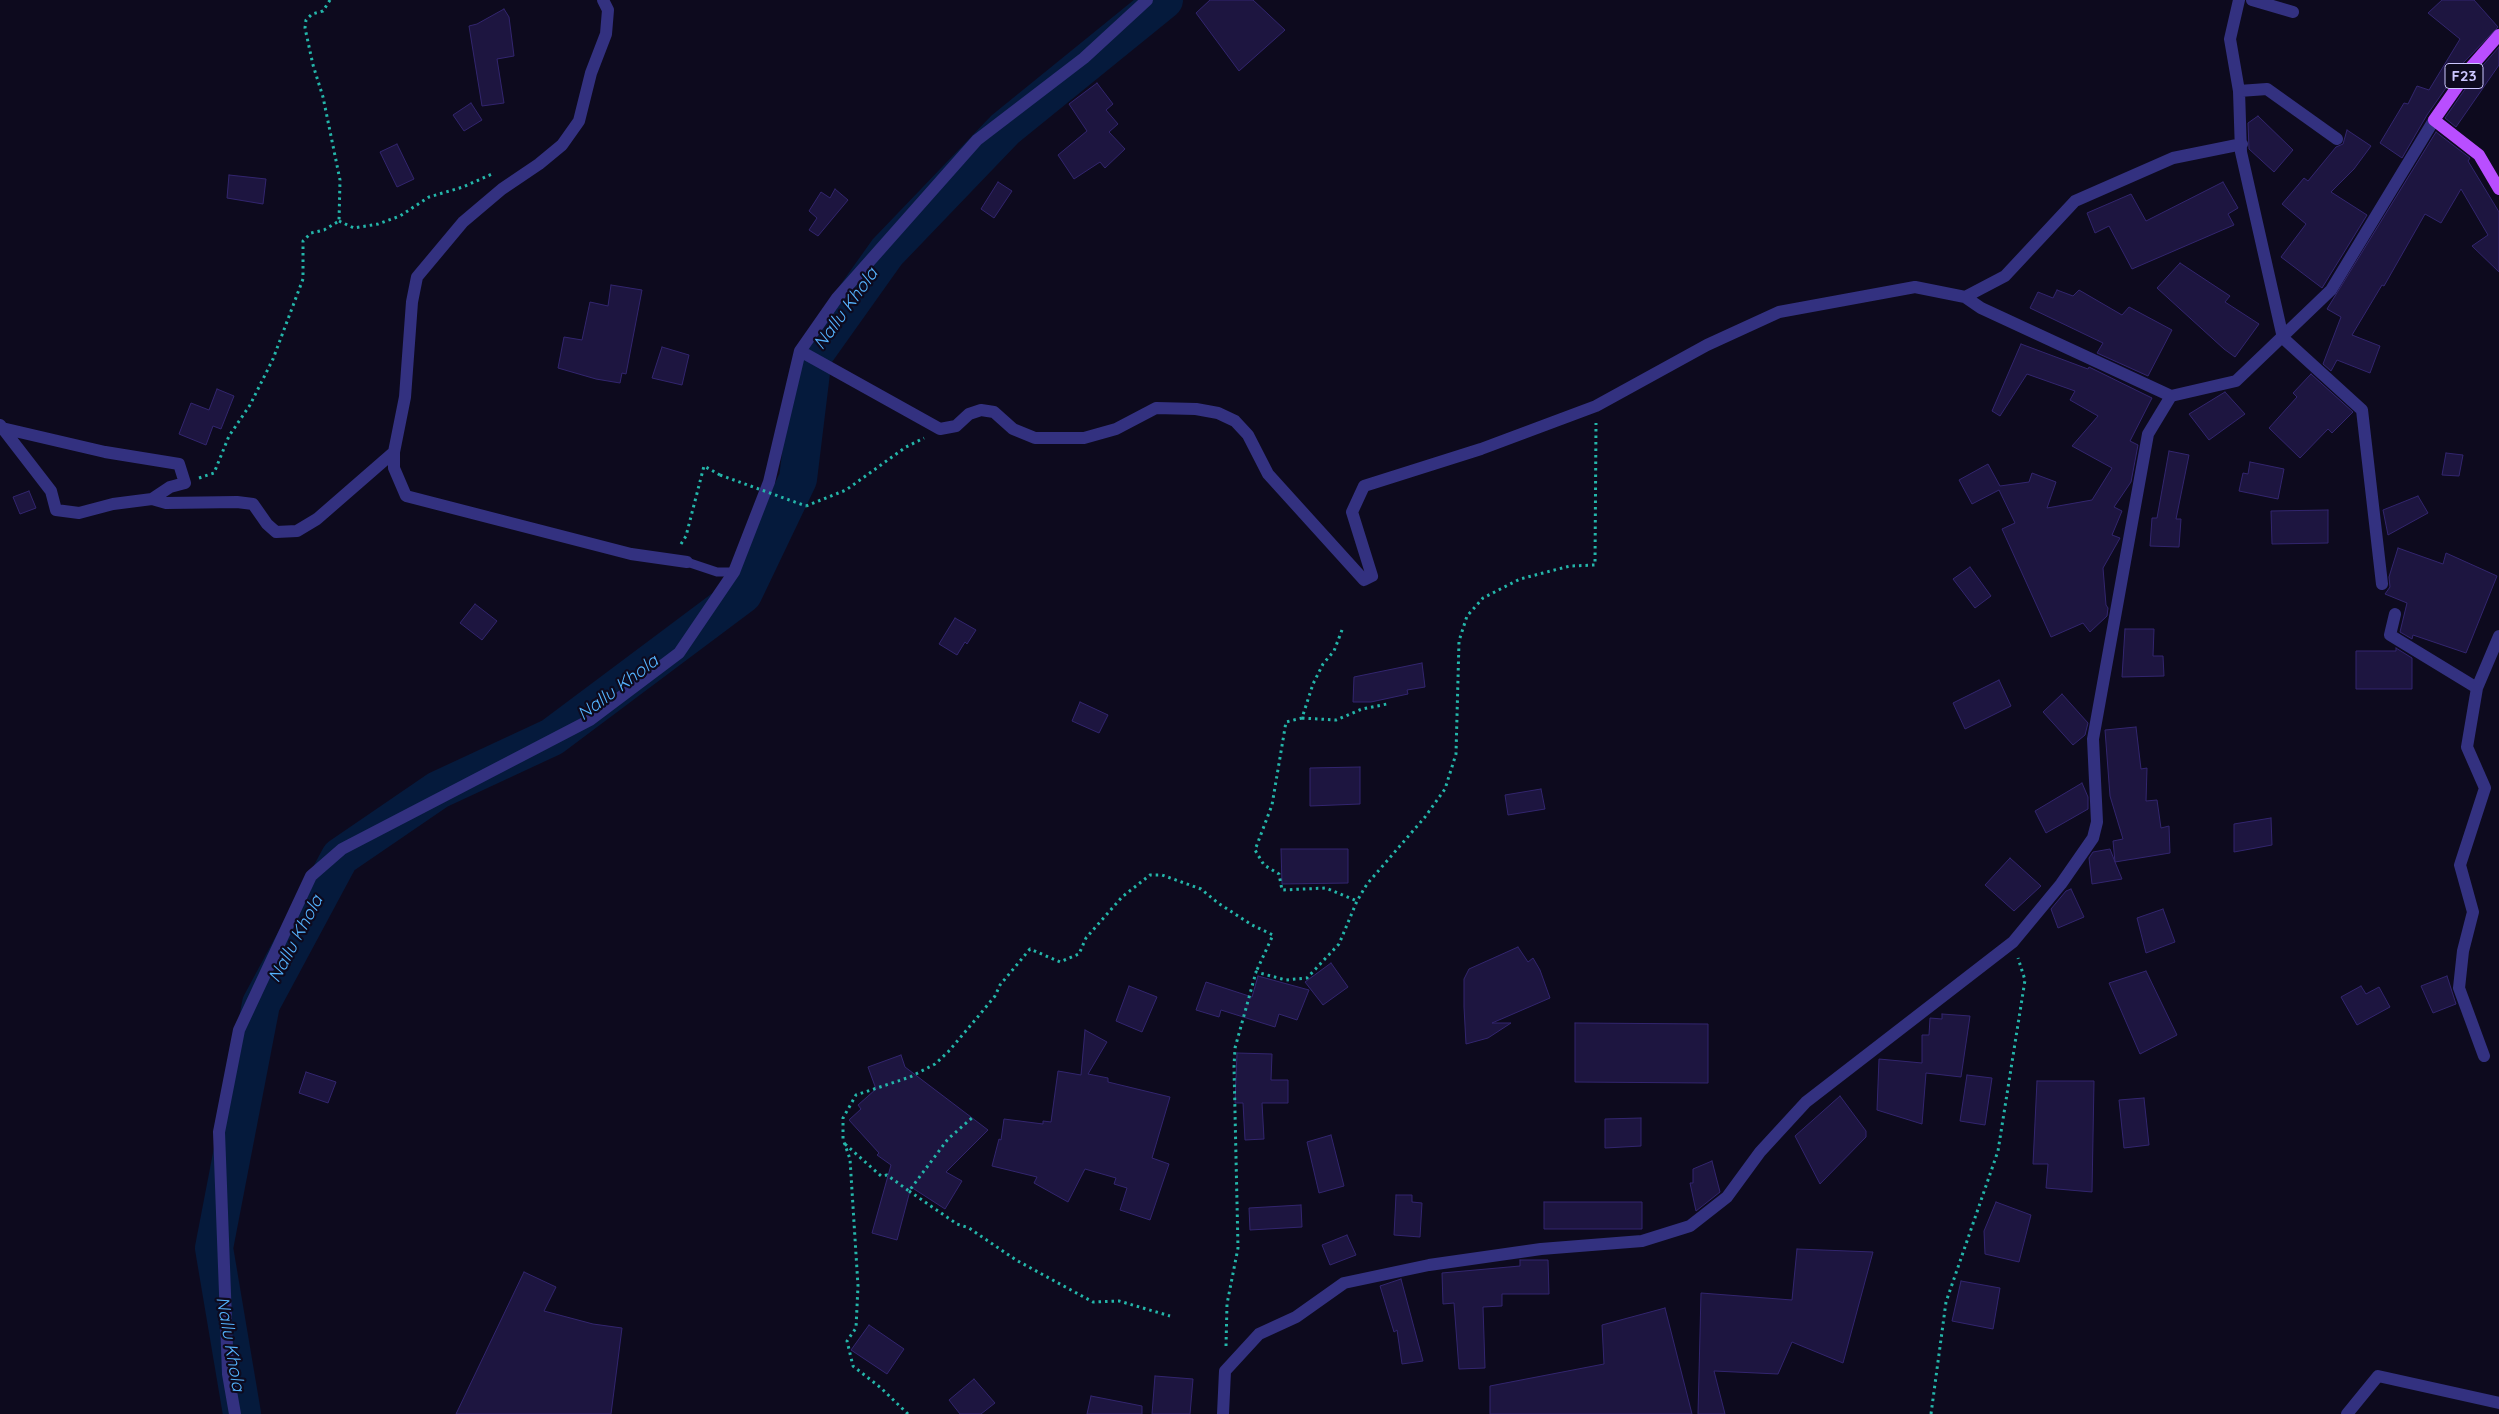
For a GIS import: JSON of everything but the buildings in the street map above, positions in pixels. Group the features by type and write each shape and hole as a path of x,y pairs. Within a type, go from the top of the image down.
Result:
{"main road":[{"name":"F23","path":"2434,120 2471,67 2499,35"},
{"path":"2434,120 2479,155 2499,189"}],"street":[{"path":"603,0 608,10 606,34 591,73 579,121 562,145 540,164 502,189 463,222 417,278 412,302 405,397 394,452 394,468 406,496 630,554 687,562"},
{"path":"234,1414 228,1374 219,1132 239,1030 311,876 342,849 590,720 679,653 734,572 769,482 800,351 837,298 976,140 1084,58 1147,0"},
{"path":"2239,0 2230,39 2240,91 2241,152 2282,338 2362,410 2382,584"},
{"path":"2252,0 2293,12"},
{"path":"2240,91 2267,89 2337,139"},
{"path":"800,351 940,429 956,426 969,414 981,410 994,412 1013,429 1036,438 1084,438 1116,429 1156,408 1218,413 1236,421 1248,435 1268,474 1364,580 1372,576 1352,512 1364,486 1481,449 1596,406 1707,345 1779,312 1915,287 1965,297 1981,308 2171,396 2236,381 2331,290 2434,120"},
{"path":"1965,297 2005,276 2075,201 2173,158 2242,144"},
{"path":"1223,1414 1225,1372 1259,1334 1296,1317 1344,1283 1429,1265 1541,1249 1642,1241 1690,1226 1728,1197 1760,1152 1806,1102 2013,942 2061,884 2092,838 2096,822 2094,729 2148,434 2171,396"},
{"path":"1,427 51,491 56,510 79,513 113,504 152,499 166,503 238,502 253,504 267,524 276,532 297,531 317,520 394,452"},
{"path":"1,427 57,442 179,464 185,483 170,487 152,499"},
{"path":"2395,614 2390,635 2476,688"},
{"path":"2484,1056 2459,988 2463,951 2473,912 2460,865 2485,788 2467,747 2476,688 2499,636"},
{"path":"2347,1414 2378,1376 2499,1402"}],"lane":[{"path":"687,562 717,572 734,572"}],"path":[{"path":"330,0 323,11 312,14 306,20 305,28 323,98 340,180 338,221"},
{"path":"338,221 354,228 378,224 400,216 429,197 463,187 497,172"},
{"path":"185,483 214,472 229,436 250,405 273,359 303,279 303,241 311,233 324,230 338,221"},
{"path":"1256,972 1286,980 1307,978 1339,944 1356,901 1367,884 1425,817 1444,790 1456,754 1458,641 1467,616 1483,598 1520,579 1570,566 1595,565 1596,406"},
{"path":"671,560 686,536 704,466 720,475 806,506 846,490 906,447 940,429"},
{"path":"1302,718 1312,684 1322,664 1334,651 1342,630"},
{"path":"1356,901 1326,888 1282,890 1279,874 1264,865 1254,850 1272,805 1286,722 1302,718 1336,720 1362,709 1387,704"},
{"path":"908,1414 881,1388 853,1366 847,1341 856,1328 858,1286 850,1159 844,1144 843,1118 856,1095 910,1077 935,1064 948,1052 995,996 1000,985 1030,949 1060,962 1078,954 1086,938 1122,897 1150,875 1162,875 1202,888 1218,903 1252,925 1273,935 1256,972 1235,1048 1238,1248 1227,1304 1225,1372"},
{"path":"1931,1414 1946,1302 1998,1150 2025,980 2013,942"},
{"path":"908,1191 948,1139 973,1117"},
{"path":"844,1144 881,1176 887,1175 957,1224 969,1228 1016,1260 1093,1302 1119,1302 1170,1316"}],"waterway":[{"name":"Nallu Khola","path":"242,1414 214,1248 261,1004 340,857 438,790 552,737 743,594 798,479 813,356 887,252 1005,129 1164,0"}]}
